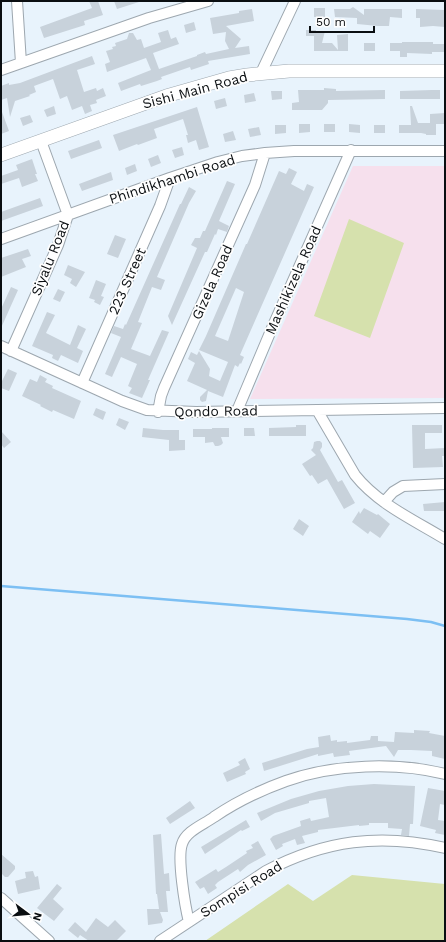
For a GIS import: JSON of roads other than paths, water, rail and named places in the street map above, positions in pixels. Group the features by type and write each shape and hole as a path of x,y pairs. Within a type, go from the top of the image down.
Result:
{"street":[{"path":"17,1 21,63"},
{"path":"1,70 149,18 208,1"},
{"path":"261,73 295,1"},
{"name":"Sishi Main Road","path":"1,155 125,110 229,78 261,73 311,71 445,71"},
{"name":"Siyalu Road","path":"11,351 60,238 68,215 41,141"},
{"name":"Phindikhambi Road","path":"1,240 170,178 218,162 265,152 351,150 445,151"},
{"name":"Mashikizela Road","path":"237,411 351,150"},
{"name":"Gizela Road","path":"158,412 164,388 255,184 265,152"},
{"name":"223 Street","path":"82,383 160,206 170,178"},
{"name":"Qondo Road","path":"1,346 139,408 158,412 445,408"},
{"path":"317,410 355,475 371,493 445,539"},
{"path":"384,502 393,492 403,486 445,484"},
{"path":"189,922 184,895 180,853 182,845 187,835 251,795 288,780 312,774 358,767 382,766 414,768 445,774"},
{"name":"Sompisi Road","path":"160,941 266,871 283,862 304,854 337,844 363,840 405,841 445,848"},
{"path":"2,901 49,941"}],"waterway":[{"path":"1,586 407,619 431,622 445,626"}]}
